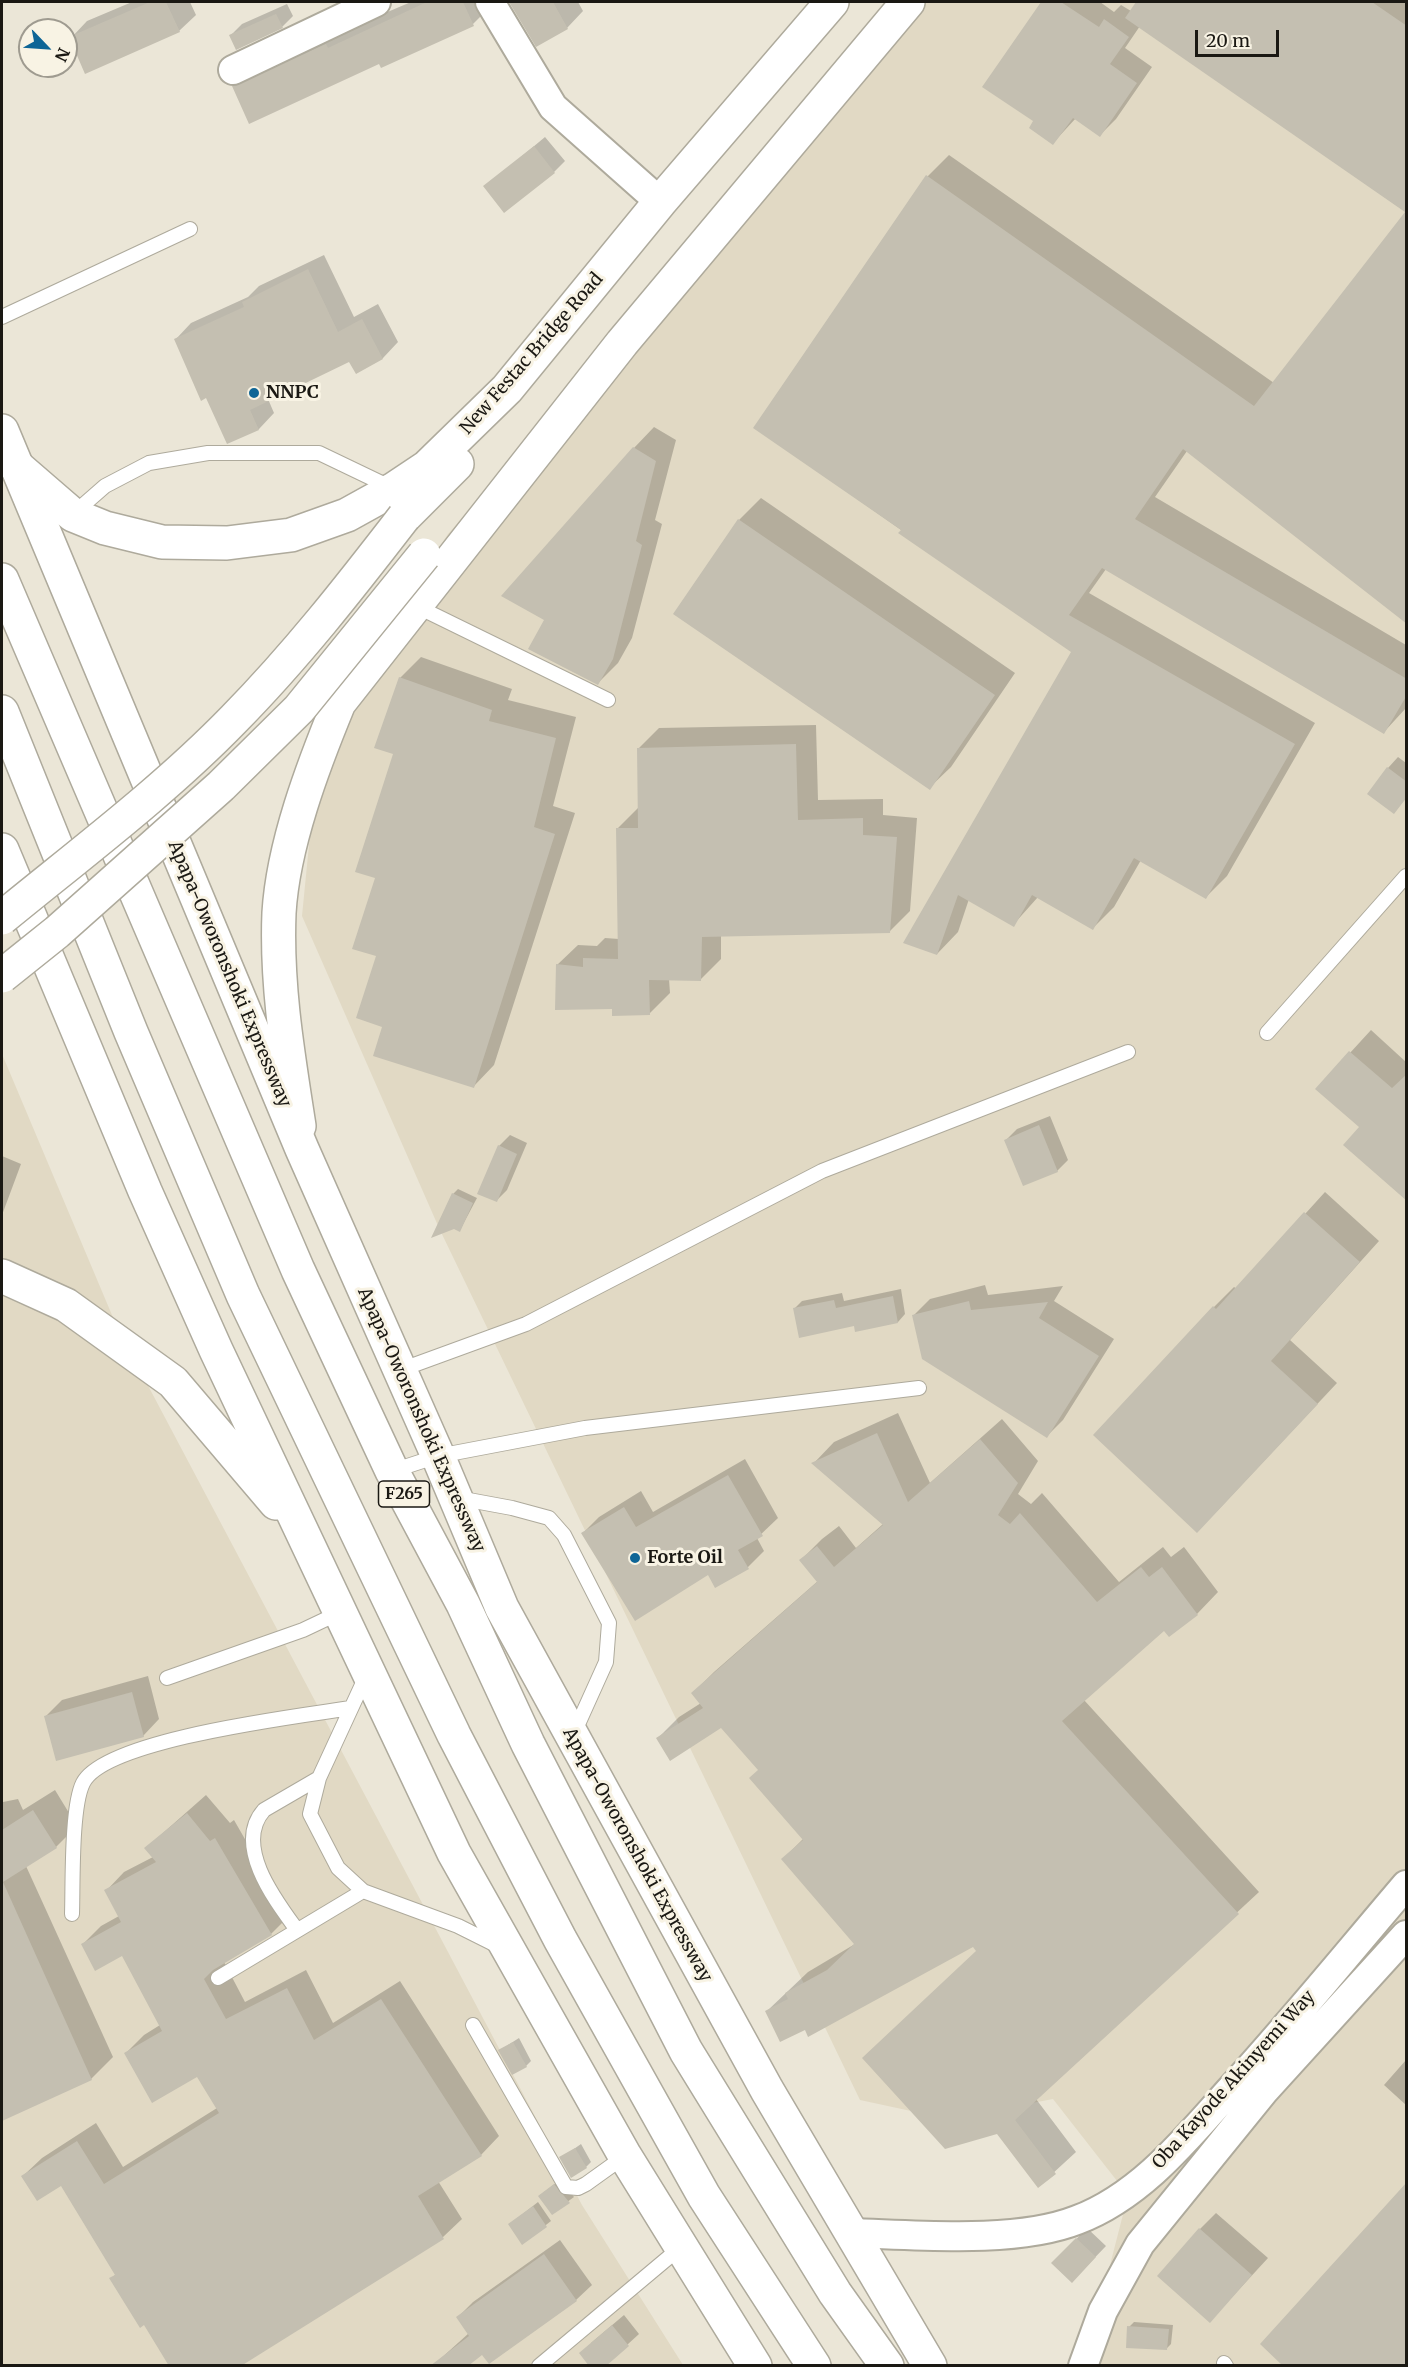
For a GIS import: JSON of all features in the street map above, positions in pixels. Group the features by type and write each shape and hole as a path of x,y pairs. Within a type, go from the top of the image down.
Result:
{"main road":[{"path":"302,1149 280,993 279,911 291,842 316,759 339,703 622,343 908,2"},
{"name":"New Festac Bridge Road","path":"14,464 73,515 105,528 162,542 227,543 291,535 347,515 399,503 427,467 507,389 660,202 830,5"},
{"path":"2,918 141,805 232,721 305,643 399,503 509,412 809,57 830,5"},
{"path":"2,976 57,932 221,786 299,709 535,417 824,72 869,48"},
{"name":"Apapa-Oworonshoki Expressway","path":"2,431 302,1149 438,1456 502,1608 767,2091 930,2366"},
{"name":"F265","path":"2,580 297,1270 392,1471 463,1604 528,1744 686,2051 835,2293 887,2366"},
{"path":"2,712 131,1032 243,1295 454,1735 560,1939 704,2196 814,2366"},
{"path":"2,850 145,1191 216,1350 454,1852 625,2156 755,2366"},
{"path":"2,1276 66,1305 173,1382 307,1539"}],"street":[{"path":"490,2 553,107 660,202"},
{"path":"233,70 368,3"},
{"name":"Oba Kayode Akinyemi Way","path":"851,2232 958,2237 1031,2230 1075,2221 1113,2205 1175,2151 1259,2058 1407,1884"},
{"name":"Oba Kayode Akinyemi Way","path":"1083,2366 1103,2311 1140,2244 1265,2090 1407,1935"}],"lane":[{"path":"2,317 190,229"},
{"path":"73,515 105,486 148,463 208,453 320,453 399,503"},
{"path":"414,605 608,700"},
{"path":"1267,1032 1407,876"},
{"path":"399,1370 526,1324 822,1171 1128,1052"},
{"path":"392,1471 438,1456 585,1428 919,1388"},
{"path":"456,1498 512,1508 549,1518 564,1535 609,1623 606,1662 572,1738"},
{"path":"167,1678 303,1630 341,1612"},
{"path":"369,1669 320,1778 310,1814 338,1868 363,1891 458,1926 509,1952"},
{"path":"72,1914 77,1807 83,1783 95,1768 174,1738 351,1708"},
{"path":"297,1930 265,1879 250,1842 257,1818 264,1810 320,1778"},
{"path":"218,1978 363,1891"},
{"path":"473,2025 566,2187 578,2188 586,2184 625,2156"},
{"path":"539,2366 681,2247"}],"shaded area":[{"path":"918,2 1406,2 1406,2365 1078,2365 1108,2273 1128,2195 1053,2099 948,2119 860,2100 439,1228 302,916 315,784 351,682 448,534"},
{"path":"2,1054 117,1327 582,2205 683,2365 2,2365"}],"building":[{"path":"150,2 166,2 180,32 85,74 78,58 78,33"},
{"path":"427,2 463,2 474,26 381,68 379,64 249,124 232,86 326,44 328,48"},
{"path":"509,2 553,2 568,29 536,47"},
{"path":"1041,2 1061,2 1099,27 1104,19 1129,37 1110,64 1137,83 1100,137 1073,118 1053,145 1029,128 1033,121 982,87"},
{"path":"1136,2 1372,2 1407,26 1407,624 1183,449 1135,519 1407,679 1407,695 1384,734 1102,568 1069,615 1295,744 1206,899 1134,858 1093,930 1032,895 1014,927 958,895 937,955 903,943 1071,652 898,533 901,530 753,428 926,175 1254,406 1405,212 1125,18"},
{"path":"276,14 283,28 236,50 229,35"},
{"path":"534,146 555,173 504,213 483,186"},
{"path":"308,269 338,332 362,319 383,359 356,374 349,362 250,410 259,430 227,444 206,398 201,401 174,339 244,307 242,302"},
{"path":"633,447 656,461 636,541 642,545 613,659 598,685 528,649 544,620 501,596"},
{"path":"738,519 995,695 930,790 673,614"},
{"path":"399,677 492,710 489,721 556,738 534,827 555,834 474,1088 373,1056 382,1027 356,1018 376,956 352,949 375,878 355,872 393,754 374,748"},
{"path":"796,744 798,820 863,818 863,835 897,837 890,933 702,937 701,981 649,980 650,1015 612,1016 612,1009 555,1010 556,964 583,967 583,958 618,959 616,828 638,828 637,748"},
{"path":"1387,767 1407,782 1407,797 1394,814 1367,794"},
{"path":"1349,1051 1392,1088 1407,1074 1407,1201 1343,1145 1359,1127 1315,1089"},
{"path":"1039,1125 1058,1172 1023,1186 1004,1140"},
{"path":"498,1145 517,1154 497,1202 477,1194"},
{"path":"452,1193 473,1203 460,1232 454,1229 431,1238"},
{"path":"1304,1212 1360,1262 1271,1361 1318,1404 1197,1533 1093,1435 1213,1306 1216,1309"},
{"path":"893,1296 898,1323 855,1332 854,1326 799,1338 793,1308 834,1300 836,1308"},
{"path":"969,1301 971,1310 1048,1302 1039,1318 1099,1356 1047,1438 922,1359 912,1315"},
{"path":"877,1433 908,1502 980,1439 1018,1483 998,1515 1010,1524 1020,1513 1097,1602 1141,1567 1149,1577 1162,1567 1198,1615 1169,1637 1164,1631 1062,1721 1239,1914 1015,2120 1056,2174 1038,2188 997,2134 945,2149 862,2058 976,1951 973,1947 808,2037 805,2030 780,2042 765,2011 788,1999 785,1993 827,1970 854,1944 781,1859 803,1840 749,1778 758,1770 721,1728 670,1761 656,1738 703,1708 691,1693 817,1582 799,1560 817,1546 834,1567 883,1525 811,1463"},
{"path":"728,1475 763,1536 738,1550 749,1569 715,1588 708,1575 635,1621 581,1533 624,1507 636,1527"},
{"path":"132,1692 144,1737 56,1761 44,1716"},
{"path":"33,1810 57,1848 3,1882 92,2080 2,2121 2,1830"},
{"path":"187,1813 210,1841 215,1838 272,1935 213,1970 204,1979 226,2019 287,1988 314,2040 381,1999 482,2156 418,2196 444,2239 241,2366 169,2366 144,2325 140,2328 109,2278 115,2275 61,2186 37,2201 21,2176 77,2141 104,2184 219,2113 197,2077 152,2103 124,2053 162,2031 122,1956 95,1971 81,1944 121,1922 104,1890 156,1862 144,1848"},
{"path":"513,2042 527,2067 512,2075 498,2050"},
{"path":"575,2148 587,2168 571,2178 559,2157"},
{"path":"1407,2182 1407,2366 1283,2366 1260,2344"},
{"path":"554,2184 570,2203 552,2215 538,2196"},
{"path":"533,2206 547,2227 522,2245 508,2224"},
{"path":"1199,2228 1252,2275 1210,2323 1157,2276"},
{"path":"1076,2238 1096,2257 1072,2283 1051,2263"},
{"path":"544,2254 577,2301 489,2364 482,2355 468,2366 430,2366 469,2336 456,2317"},
{"path":"612,2325 629,2346 606,2366 589,2366 579,2353"},
{"path":"1127,2326 1169,2329 1167,2350 1126,2348"}],"place":[{"name":"NNPC","path":"254,393"},
{"name":"Forte Oil","path":"635,1558"}]}
